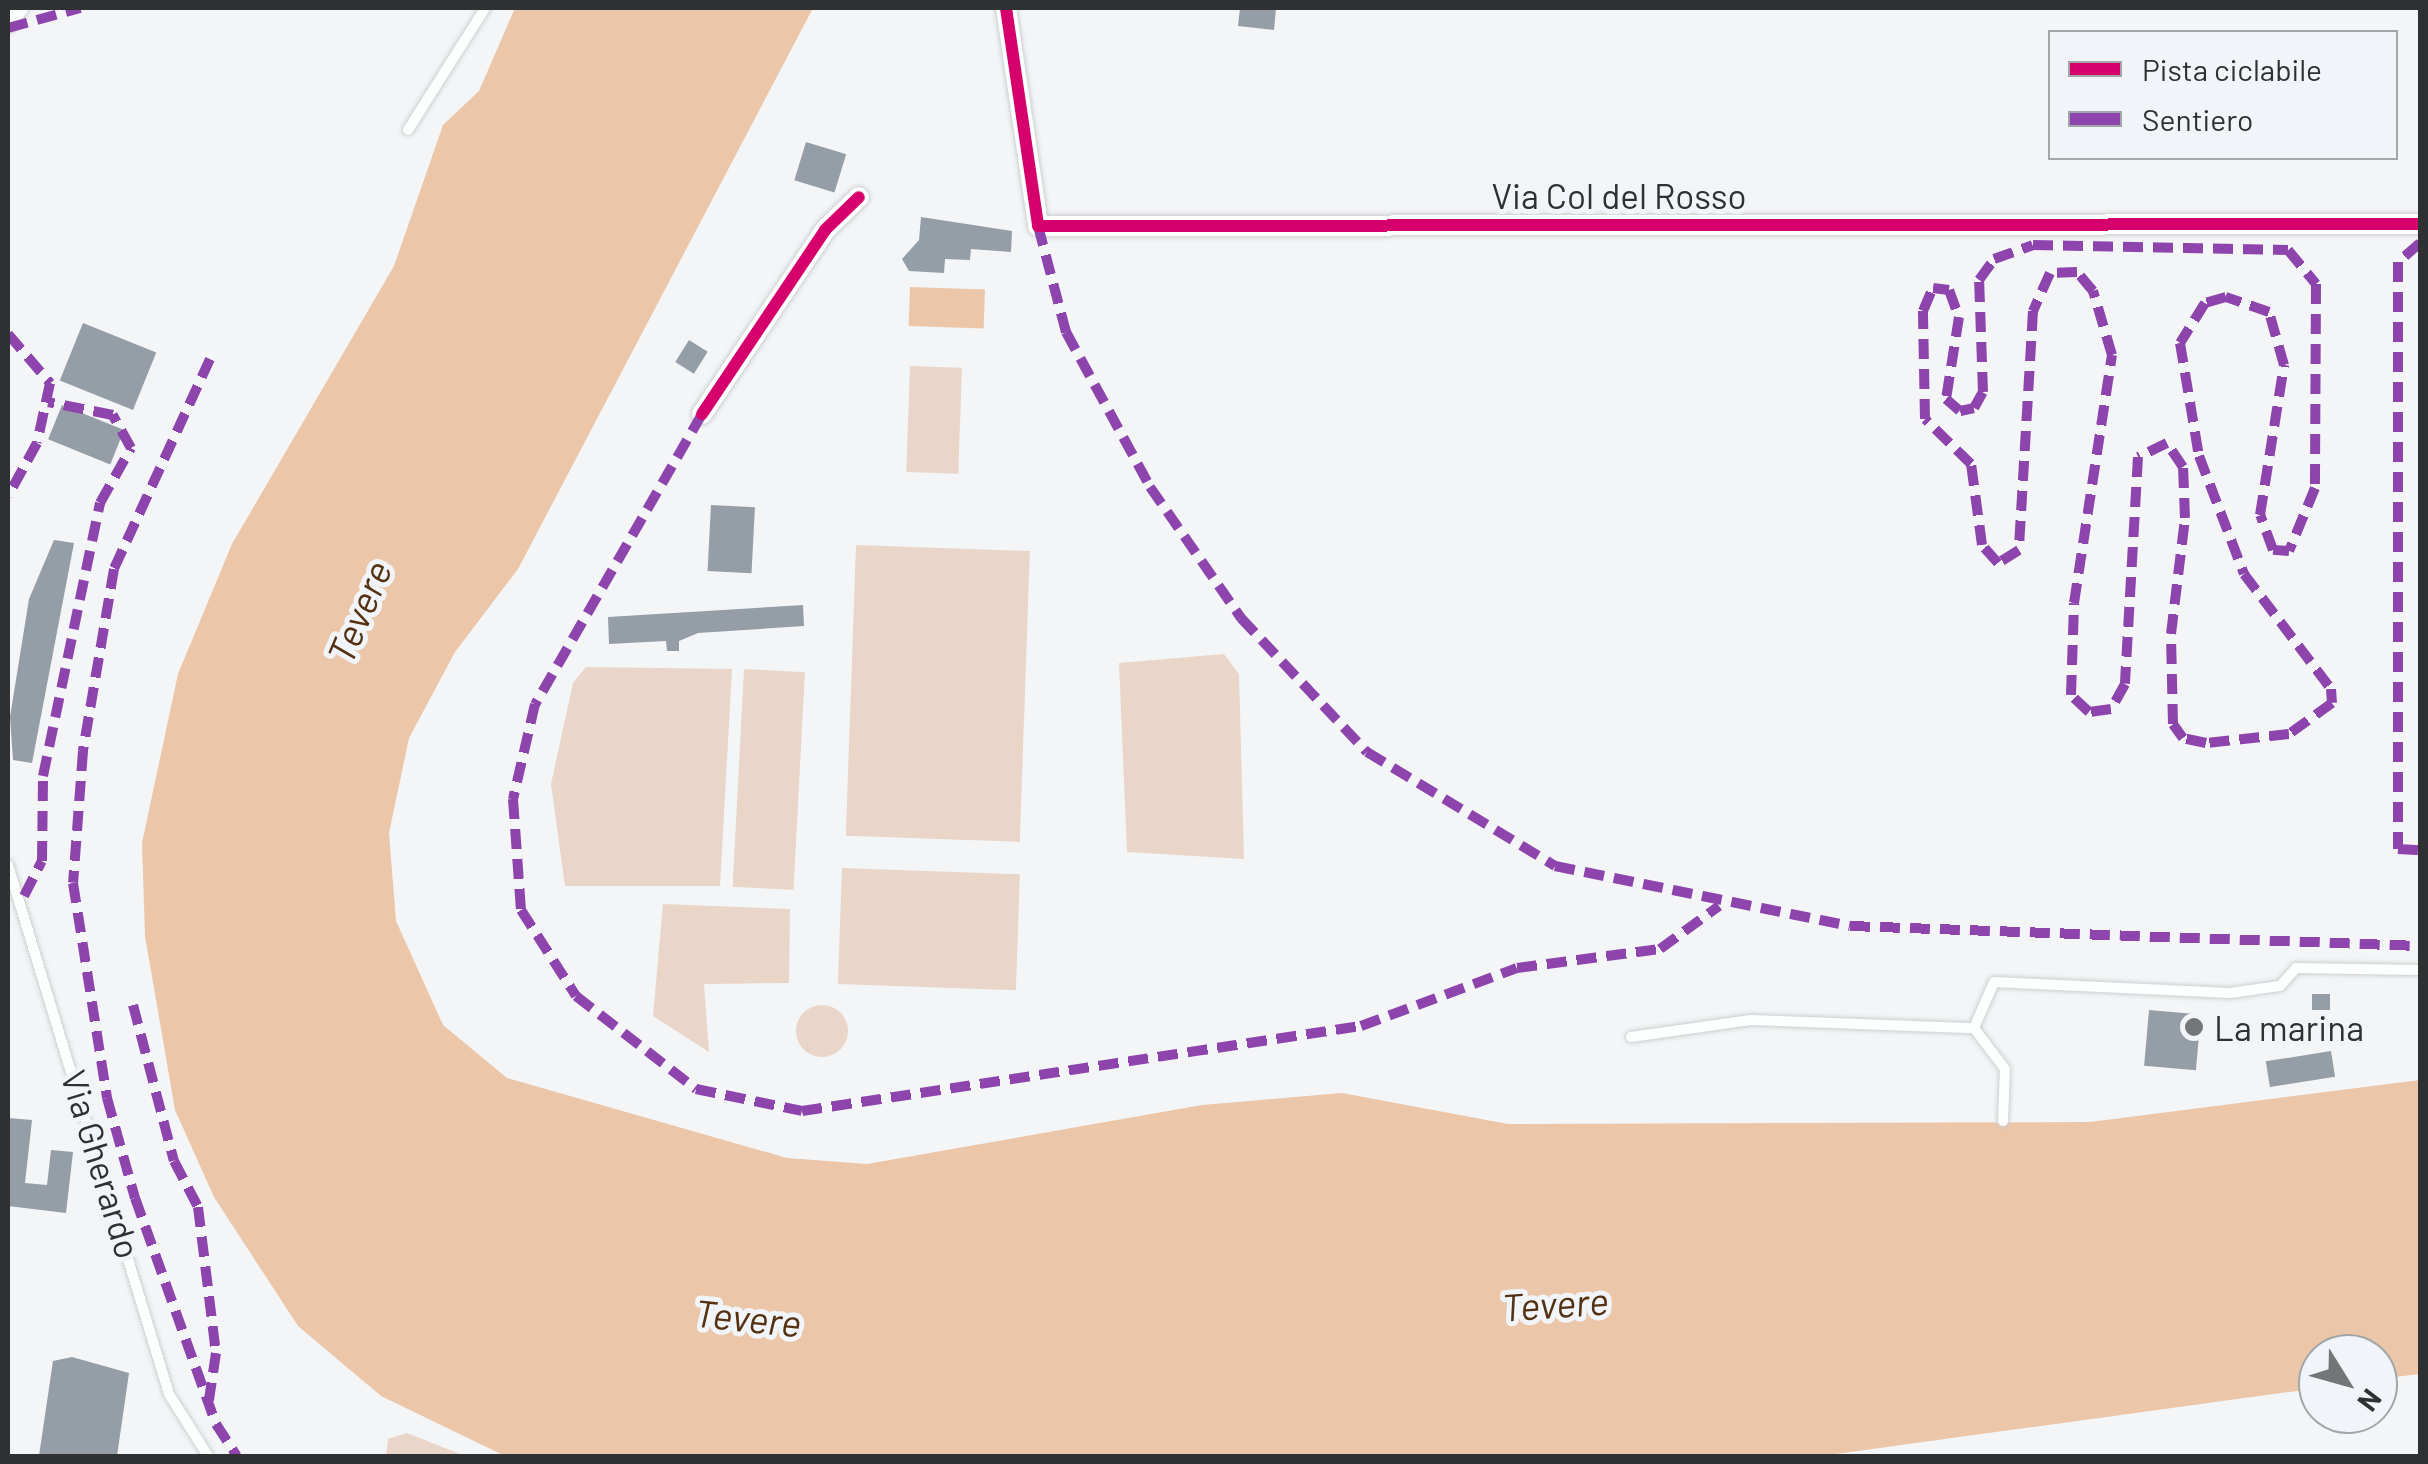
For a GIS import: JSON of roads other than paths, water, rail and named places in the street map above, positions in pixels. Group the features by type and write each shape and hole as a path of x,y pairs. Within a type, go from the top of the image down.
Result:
{"street":[{"path":"8,24 20,8"},
{"name":"Via Col del Rosso","path":"1006,8 1038,226 2420,224"},
{"path":"702,414 825,230 859,197"}],"lane":[{"path":"408,130 485,8"},
{"name":"Via Gherardo","path":"8,865 168,1394 208,1456"},
{"path":"1974,1028 1994,982 2230,993 2280,986 2296,968 2420,970"},
{"path":"1631,1037 1751,1020 1974,1028"},
{"path":"1974,1028 2005,1068 2003,1121"}],"water":[{"name":"Tevere","path":"515,8 813,8 518,569 455,652 409,738 389,833 396,921 443,1025 507,1078 787,1158 867,1164 1202,1105 1342,1093 1508,1124 2090,1122 2420,1080 2420,1374 2398,1377 2398,1334 2298,1334 2298,1391 1821,1456 505,1456 381,1396 298,1326 214,1197 175,1110 145,936 142,843 178,674 232,544 394,266 443,125 479,91"},
{"path":"910,287 985,290 984,329 909,326"}],"place":[{"name":"La marina","path":"2194,1027"}]}
